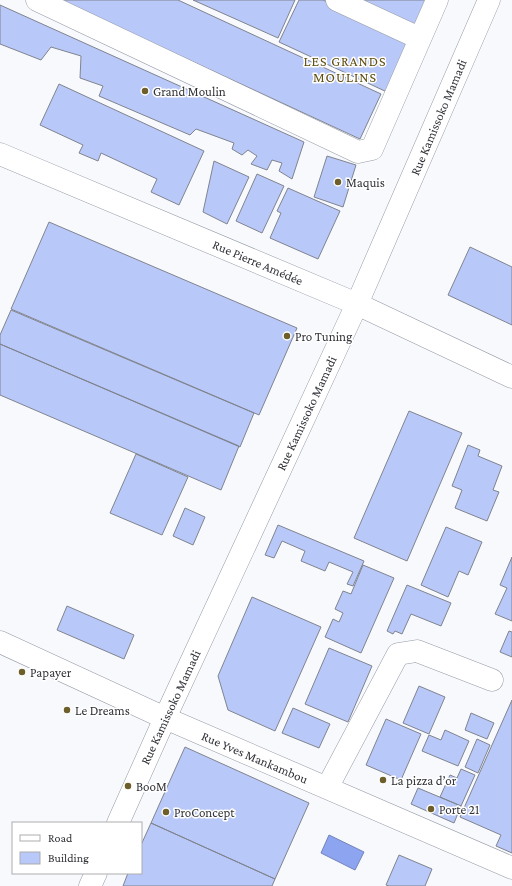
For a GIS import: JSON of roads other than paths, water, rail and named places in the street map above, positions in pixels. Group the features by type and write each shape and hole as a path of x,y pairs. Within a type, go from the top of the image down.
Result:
{"street":[{"path":"38,0 358,152 372,149 419,38 437,0"},
{"path":"337,0 419,38"},
{"name":"Rue Kamissoko Mamadi","path":"118,822 165,718 357,304 488,0"},
{"name":"Rue Pierre Amédée","path":"0,154 357,304 512,377"},
{"name":"Rue Yves Mankambou","path":"0,642 165,718 512,868"},
{"path":"327,788 398,654 417,651 492,680"},
{"path":"90,886 96,874"}],"water":[{"path":"329,835 364,852 355,870 321,853"}],"place":[{"name":"Grand Moulin","path":"145,91"},
{"name":"Maquis","path":"338,182"},
{"name":"Pro Tuning","path":"287,336"},
{"name":"Papayer","path":"22,672"},
{"name":"Le Dreams","path":"67,710"},
{"name":"La pizza d’or","path":"383,780"},
{"name":"BooM","path":"128,786"},
{"name":"Porte 21","path":"431,809"},
{"name":"ProConcept","path":"166,812"}],"district":[{"name":"LES GRANDS MOULINS","path":"345,70"}]}
